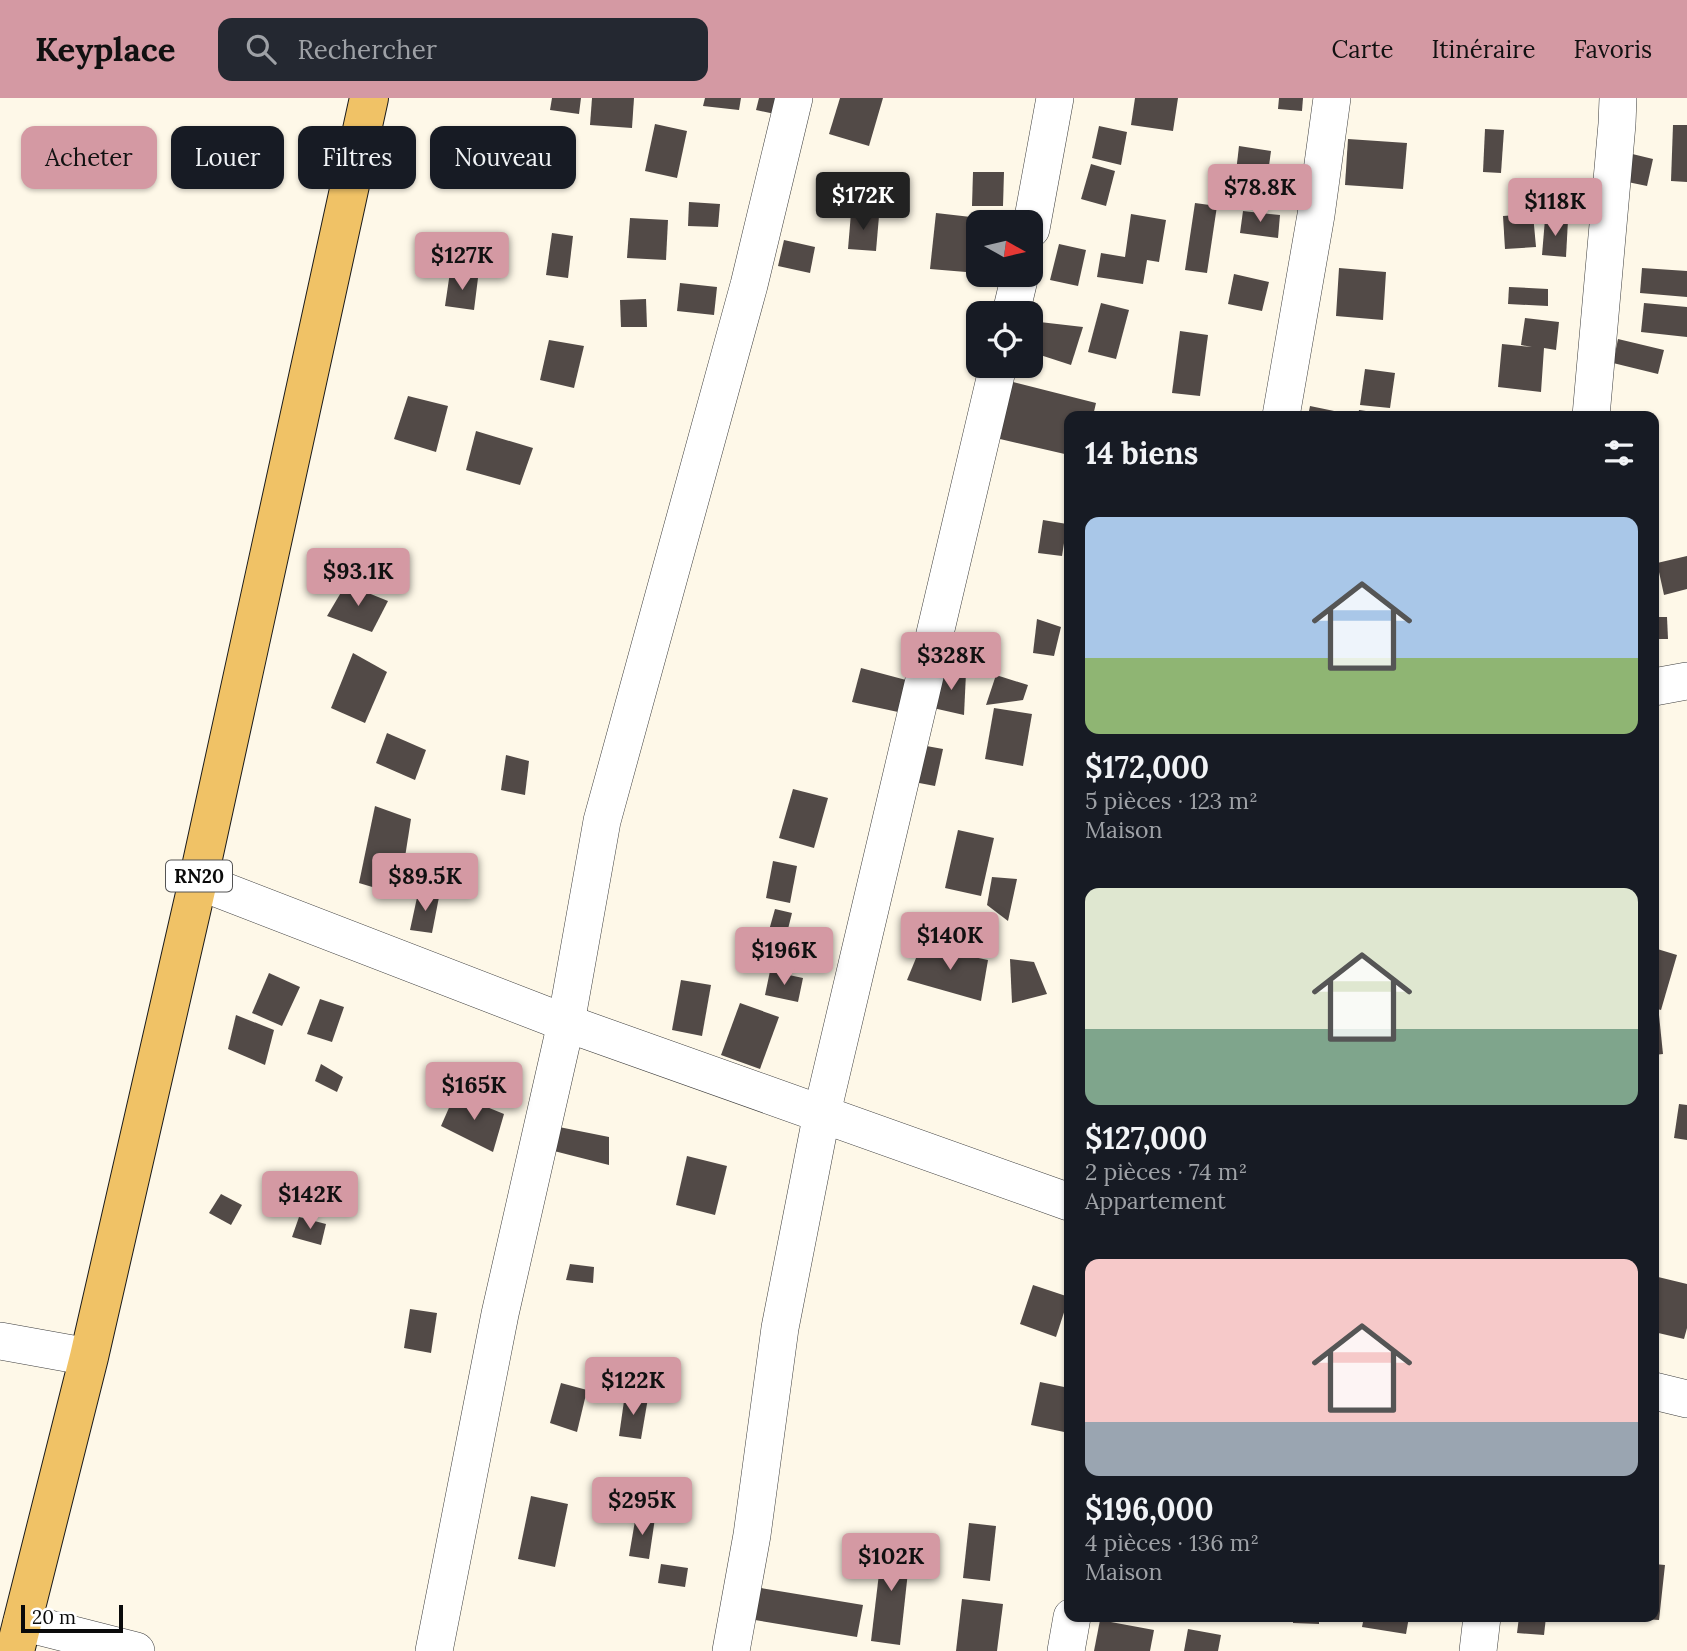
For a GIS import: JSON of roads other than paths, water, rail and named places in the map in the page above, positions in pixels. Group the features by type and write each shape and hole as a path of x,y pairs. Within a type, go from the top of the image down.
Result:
{"main road":[{"name":"RN20","path":"18,1637 89,1357 198,881 369,98"}],"street":[{"path":"434,1651 500,1314 565,1023 602,821 749,285 794,98"},
{"path":"1034,210 1055,98"},
{"path":"1282,411 1316,215 1332,98"},
{"path":"1591,411 1618,98"},
{"path":"731,1651 752,1535 780,1328 822,1113 996,378"},
{"path":"1659,686 1687,681"},
{"path":"198,881 565,1023 1064,1200"},
{"path":"0,1341 89,1357"},
{"path":"1659,1392 1687,1399"},
{"path":"1066,1651 1071,1622"},
{"path":"1478,1651 1481,1622"},
{"path":"18,1637 136,1651"}]}
